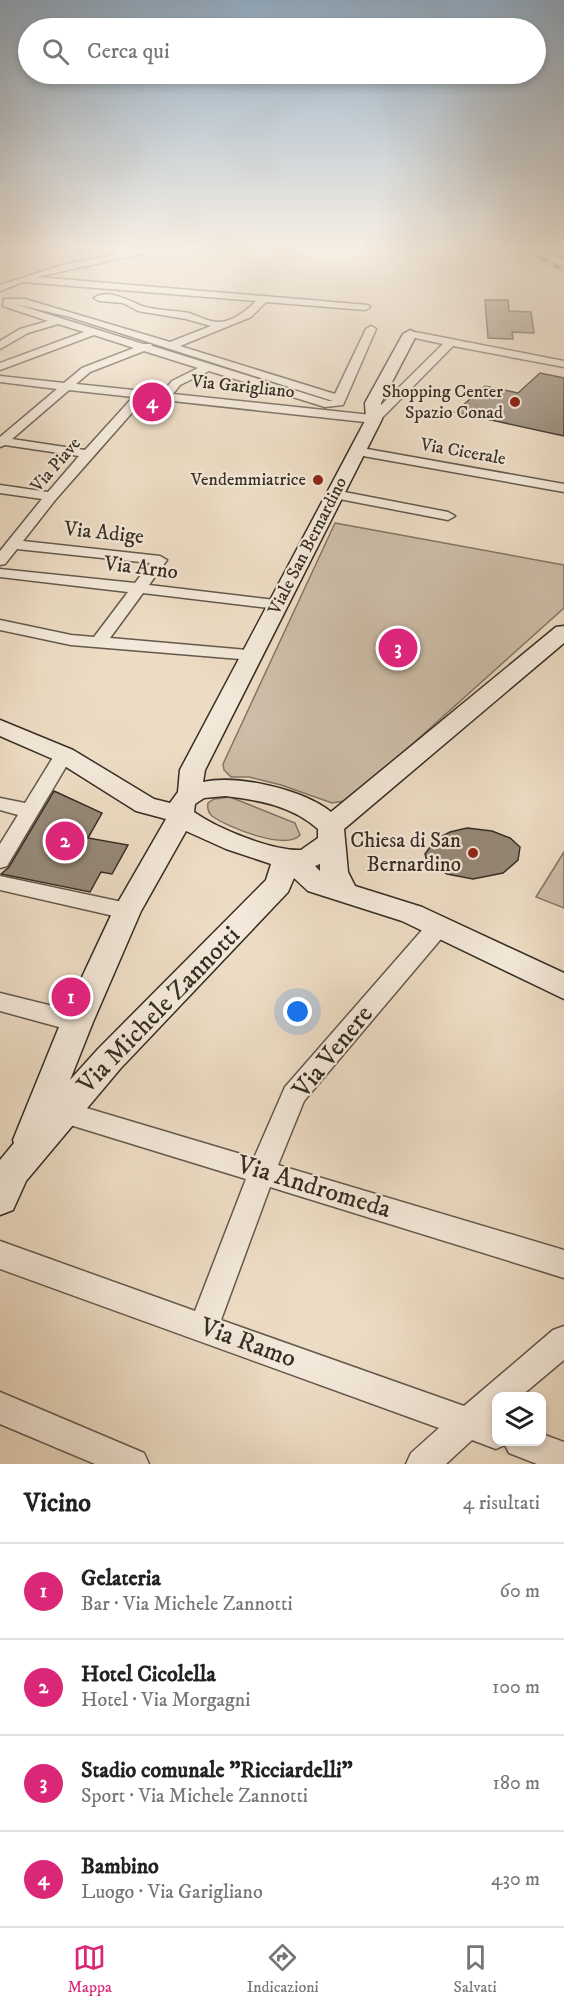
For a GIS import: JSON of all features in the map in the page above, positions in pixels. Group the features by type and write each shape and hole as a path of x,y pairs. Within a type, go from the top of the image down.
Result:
{"street":[{"path":"37,314 206,369 329,405 339,401 371,329"},
{"path":"66,314 339,401 374,419 450,342"},
{"path":"177,314 221,326"},
{"path":"170,346 249,314"},
{"path":"0,346 24,331 57,321"},
{"path":"0,367 93,333"},
{"path":"410,334 564,363"},
{"name":"Viale San Bernardino","path":"185,805 192,768 201,758 374,419 373,403 410,334"},
{"path":"0,442 86,370 158,342"},
{"path":"165,397 176,383 206,369"},
{"name":"Via Garigliano","path":"0,379 374,419"},
{"name":"Via Piave","path":"0,561 51,496 142,394"},
{"path":"0,442 89,454"},
{"name":"Via Cicerale","path":"356,451 564,488"},
{"path":"0,489 51,496"},
{"path":"334,494 448,516"},
{"name":"Via Adige","path":"14,544 160,560 99,642"},
{"name":"Via Arno","path":"0,573 278,604"},
{"path":"0,625 71,640 252,655"},
{"path":"185,805 213,833 292,859 315,856 360,801 564,632"},
{"path":"1,729 64,755 124,790 145,806 185,805 218,788 263,792 306,807 321,816 331,834 334,872 345,892"},
{"path":"0,861 64,755"},
{"path":"201,758 218,788"},
{"path":"306,807 331,808 360,801"},
{"path":"0,804 30,811"},
{"name":"Via Michele Zannotti","path":"0,1198 13,1170 11,1156 77,1022 128,911 185,805"},
{"path":"292,859 318,884 412,914 564,987"},
{"name":"Via Michele Zannotti","path":"11,1156 63,1112 109,1059 278,885 292,859"},
{"path":"0,883 128,911"},
{"name":"Via Venere","path":"204,1327 262,1171 294,1095 438,927"},
{"path":"0,1002 77,1022"},
{"name":"Via Andromeda","path":"63,1112 564,1264"},
{"name":"Via Ramo","path":"0,1255 482,1427"},
{"path":"503,1392 564,1341"},
{"path":"422,1464 482,1427 492,1407"},
{"path":"0,1408 133,1464"},
{"path":"531,1446 564,1458"}],"shaded area":[{"path":"335,523 564,565 564,608 350,800 332,803 281,785 249,777 231,777 224,770 223,764"},
{"path":"230,797 295,823 300,835 293,839 282,840 256,836 212,816 208,810 208,803 214,799"},
{"path":"564,852 564,908 536,897"}],"building":[{"path":"486,314 531,314 534,333 512,332 513,339 488,338"},
{"name":"Shopping Center Spazio Conad","path":"540,373 564,378 564,436 455,412 485,386 518,393"},
{"path":"54,791 102,813 88,838 128,845 112,874 101,872 90,892 1,874 9,867"},
{"name":"Chiesa di San Bernardino","path":"467,828 492,831 510,838 520,847 518,860 503,873 473,879 447,874 427,861 425,854 436,839 450,832"}],"place":[{"name":"Bambino","path":"152,402"},
{"name":"Shopping Center Spazio Conad","path":"515,402"},
{"name":"Vendemmiatrice","path":"318,480"},
{"name":"Stadio comunale \"Ricciardelli\"","path":"398,648"},
{"name":"Hotel Cicolella","path":"65,841"},
{"name":"Chiesa di San Bernardino","path":"473,853"},
{"name":"Gelateria","path":"71,997"}]}
